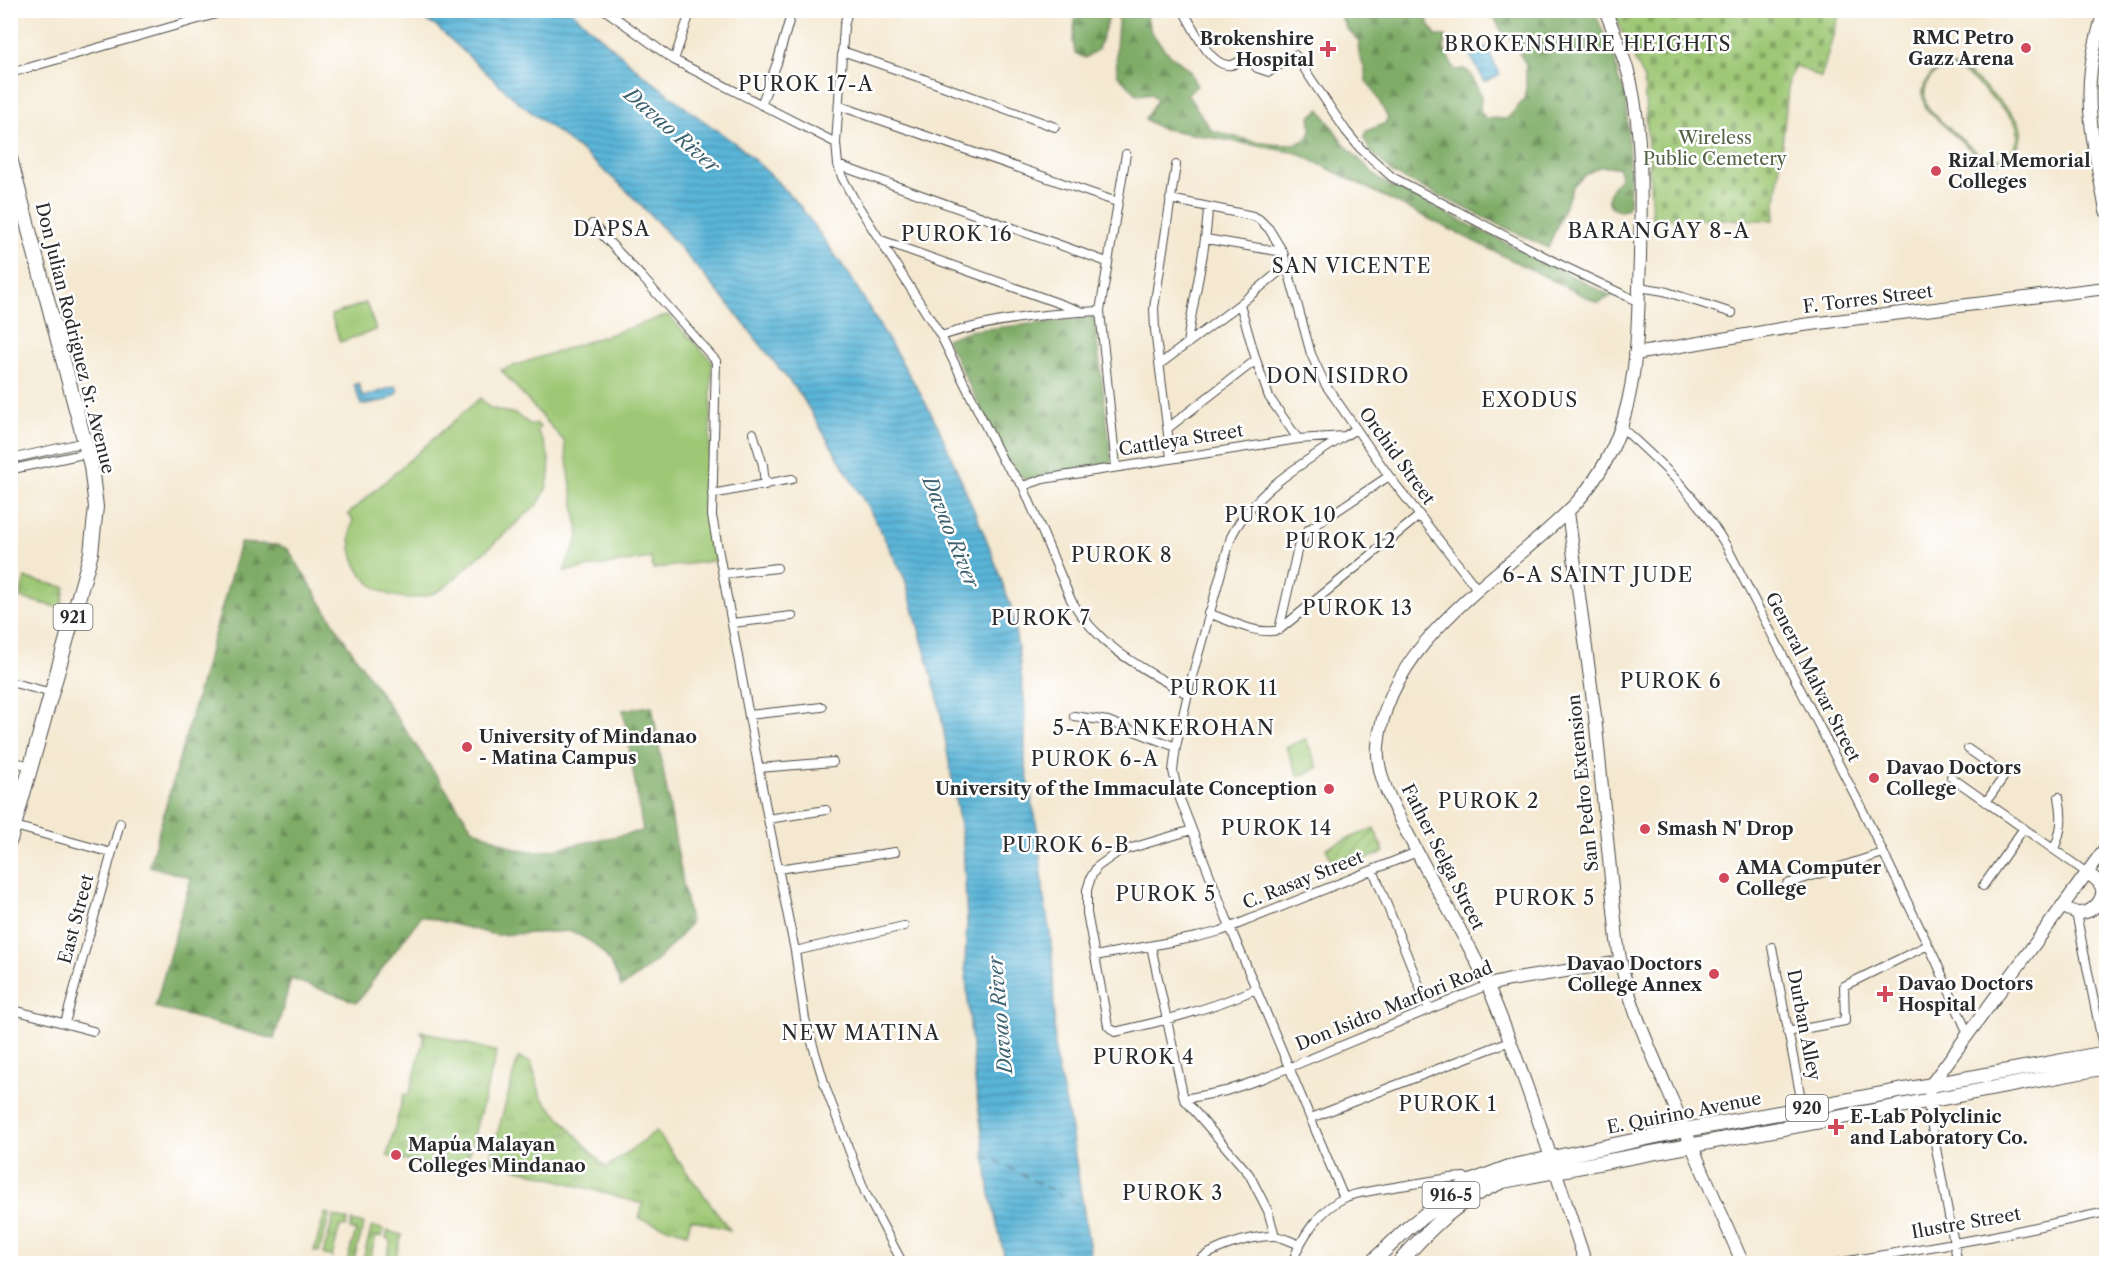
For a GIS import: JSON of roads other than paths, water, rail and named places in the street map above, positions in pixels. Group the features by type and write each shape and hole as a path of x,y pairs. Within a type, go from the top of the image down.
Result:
{"main road":[{"name":"Father Selga Street","path":"1586,1263 1510,1041 1488,985 1394,806 1380,770 1377,753 1381,726 1390,702 1410,664 1436,630 1478,590 1568,512 1600,470 1614,447 1621,427 1628,402 1635,354 1639,302 1641,212 1636,119 1626,65 1605,10"},
{"path":"2104,10 2094,50 2090,85 2093,138 2106,211"},
{"name":"Don Julian Rodriguez Sr. Avenue","path":"10,158 87,447 95,496 91,553 12,825 10,840"},
{"name":"F. Torres Street","path":"1635,354 1803,325 2106,288"},
{"name":"San Pedro Extension","path":"1568,512 1595,716 1621,962 1629,992 1655,1063 1743,1263"},
{"path":"1927,1101 1930,1086 2106,846"},
{"path":"2062,906 2076,913 2089,912 2102,905 2104,888 2087,873"},
{"name":"Don Isidro Marfori Road","path":"1488,985 1621,962"},
{"name":"E. Quirino Avenue","path":"1398,1263 1438,1221 1475,1194 1503,1181 1552,1165 1685,1130 1930,1086 2106,1060"},
{"name":"E. Quirino Avenue","path":"1370,1263 1430,1210 1470,1182 1509,1167 1552,1165 1691,1146 1927,1101 2106,1060"}],"street":[{"path":"605,10 674,60 836,142"},
{"path":"674,60 691,10"},
{"path":"848,10 844,26 836,142 838,165 855,201 941,336 1003,461 1023,486 1071,600 1087,624 1115,651 1187,694"},
{"path":"1183,10 1207,51 1222,64 1232,65 1248,56 1257,68 1269,72 1295,55 1346,131 1365,153 1392,177 1555,262 1639,302"},
{"path":"10,73 223,12"},
{"path":"761,105 777,63 790,18"},
{"path":"842,51 1055,127"},
{"path":"840,106 1117,202"},
{"path":"1116,467 1100,311 1126,154"},
{"path":"838,165 1107,262"},
{"path":"1171,458 1154,308 1176,165"},
{"name":"Orchid Street","path":"1170,199 1259,219 1269,230 1283,252 1314,364 1325,384 1389,476 1478,590"},
{"path":"1187,344 1206,239 1208,207"},
{"path":"592,224 716,361 712,516 795,951 805,1019 826,1089 865,1192 903,1263"},
{"path":"1206,239 1283,252"},
{"path":"881,240 1083,312"},
{"path":"1160,364 1286,266"},
{"path":"1639,287 1664,291 1732,313"},
{"path":"1240,304 1269,397 1298,439"},
{"path":"941,336 965,328 1100,311"},
{"path":"1168,428 1256,360"},
{"name":"General Malvar Street","path":"1621,427 1687,489 1716,529 1739,568 1833,751 1928,945 1968,1034"},
{"path":"1344,1198 1230,927 1192,830 1174,782 1173,761 1208,613 1237,524 1248,510 1275,485 1356,429"},
{"path":"753,433 763,465 765,485"},
{"name":"Cattleya Street","path":"1023,486 1043,479 1171,458 1298,439 1346,436"},
{"path":"10,519 13,470 11,458 87,447"},
{"path":"13,470 87,447"},
{"path":"1279,630 1302,538 1308,530 1389,476"},
{"path":"712,494 792,479"},
{"path":"1208,613 1270,633 1279,630 1419,516"},
{"path":"723,574 777,567"},
{"path":"732,623 792,616"},
{"path":"10,682 52,693"},
{"path":"750,715 822,707"},
{"path":"1074,716 1108,721 1176,747"},
{"path":"1968,749 2005,775 1986,802"},
{"path":"10,761 31,766"},
{"path":"759,768 833,762"},
{"path":"1951,777 2087,873"},
{"path":"2054,849 2061,830 2059,797"},
{"path":"768,819 826,810"},
{"name":"East Street","path":"65,1023 120,823"},
{"path":"12,825 112,853"},
{"path":"1983,886 2024,828"},
{"path":"1192,830 1130,847 1107,858 1097,867 1087,890 1086,902 1108,1026 1115,1032 1166,1021 1216,1006 1256,989"},
{"path":"778,869 895,852"},
{"name":"C. Rasay Street","path":"1095,956 1205,936 1417,852"},
{"path":"1787,884 1883,853"},
{"path":"1373,870 1429,1010"},
{"path":"2076,913 2106,1060"},
{"path":"795,951 904,926"},
{"path":"1788,1034 1845,1021 1844,986 1928,945"},
{"path":"1151,946 1184,1099 1249,1174 1268,1211 1275,1236"},
{"name":"Durban Alley","path":"1772,947 1803,1109"},
{"name":"Don Isidro Marfori Road","path":"1184,1099 1244,1086 1488,985"},
{"path":"10,1008 93,1031"},
{"path":"1311,1118 1510,1041"},
{"path":"1927,1101 1958,1263"},
{"path":"1292,1263 1300,1245 1323,1215 1344,1198 1360,1193 1450,1178 1464,1177 1470,1182"},
{"name":"Ilustre Street","path":"1831,1263 1989,1237 2106,1212"},
{"path":"1195,1263 1212,1250 1275,1236 1300,1245"}],"water":[{"name":"Davao River","path":"410,11 571,11 639,71 739,146 800,206 850,276 919,391 938,426 990,548 1011,607 1025,706 1025,763 1038,833 1044,899 1050,933 1055,1056 1069,1118 1092,1263 1006,1263 990,1194 975,1081 965,966 967,920 963,843 938,698 905,579 873,516 802,397 730,306 663,228 624,188 585,154 518,102 437,27"},
{"path":"1486,46 1500,74 1485,82 1470,55"},
{"path":"358,383 363,397 396,386 398,393 388,400 361,405 354,385"}],"place":[{"name":"RMC Petro Gazz Arena","path":"2026,48"},
{"name":"Brokenshire Hospital","path":"1328,49"},
{"name":"Rizal Memorial Colleges","path":"1936,171"},
{"name":"University of Mindanao - Matina Campus","path":"467,747"},
{"name":"Davao Doctors College","path":"1874,778"},
{"name":"University of the Immaculate Conception","path":"1329,789"},
{"name":"Smash N' Drop","path":"1645,829"},
{"name":"AMA Computer College","path":"1724,878"},
{"name":"Davao Doctors College Annex","path":"1714,974"},
{"name":"Davao Doctors Hospital","path":"1885,994"},
{"name":"E-Lab Polyclinic and Laboratory Co.","path":"1836,1127"},
{"name":"Mapúa Malayan Colleges Mindanao","path":"396,1155"}],"district":[{"name":"BROKENSHIRE HEIGHTS","path":"1588,44"},
{"name":"PUROK 17-A","path":"806,84"},
{"name":"DAPSA","path":"612,229"},
{"name":"BARANGAY 8-A","path":"1659,231"},
{"name":"PUROK 16","path":"957,234"},
{"name":"SAN VICENTE","path":"1352,266"},
{"name":"DON ISIDRO","path":"1338,376"},
{"name":"EXODUS","path":"1530,400"},
{"name":"PUROK 10","path":"1281,515"},
{"name":"PUROK 12","path":"1341,541"},
{"name":"PUROK 8","path":"1122,555"},
{"name":"6-A SAINT JUDE","path":"1598,575"},
{"name":"PUROK 13","path":"1358,608"},
{"name":"PUROK 7","path":"1041,618"},
{"name":"PUROK 6","path":"1671,681"},
{"name":"PUROK 11","path":"1224,688"},
{"name":"5-A BANKEROHAN","path":"1164,728"},
{"name":"PUROK 6-A","path":"1095,759"},
{"name":"PUROK 2","path":"1489,801"},
{"name":"PUROK 14","path":"1277,828"},
{"name":"PUROK 6-B","path":"1066,845"},
{"name":"PUROK 5","path":"1166,894"},
{"name":"PUROK 5","path":"1545,898"},
{"name":"NEW MATINA","path":"861,1033"},
{"name":"PUROK 4","path":"1144,1057"},
{"name":"PUROK 1","path":"1448,1104"},
{"name":"PUROK 3","path":"1173,1193"}],"park label":[{"name":"Wireless Public Cemetery","path":"1715,148"}]}
